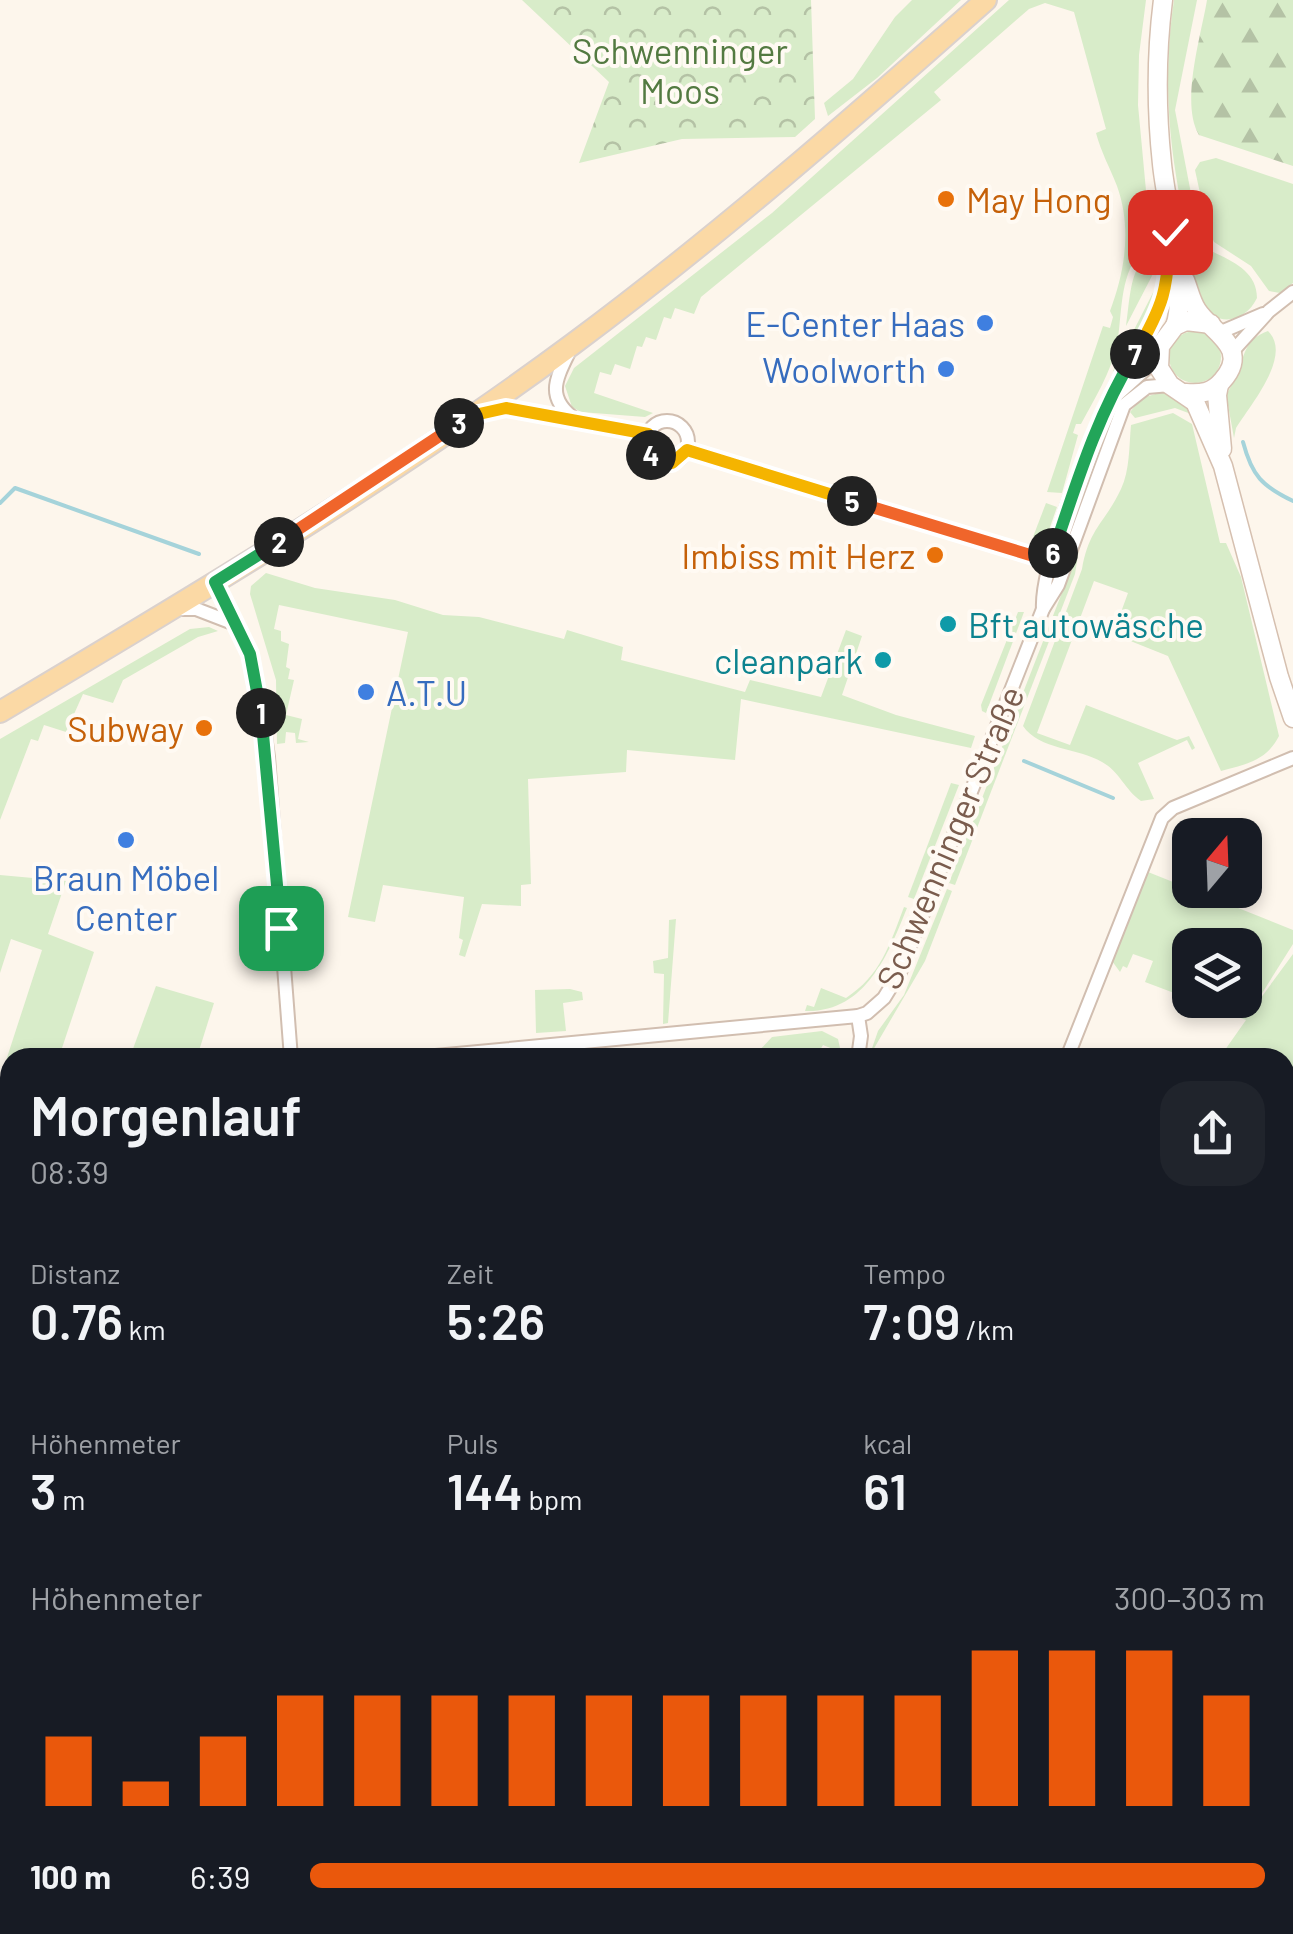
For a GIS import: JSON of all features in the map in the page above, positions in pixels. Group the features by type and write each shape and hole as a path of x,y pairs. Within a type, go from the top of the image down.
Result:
{"main road":[{"path":"0,712 215,582 470,416 574,343 813,153 986,0"}],"street":[{"path":"1163,0 1156,55 1158,116 1180,287 1175,326"},
{"path":"1170,232 1192,302 1216,328 1231,353 1231,365 1217,395 1223,466"},
{"name":"Schwenninger Straße","path":"1042,609 1050,561 1102,416 1162,304 1168,279 1170,232"},
{"path":"1231,353 1293,292"},
{"path":"1270,311 1216,328 1186,321 1165,335 1158,358 1164,378 1195,402 1223,466 1293,718"},
{"path":"574,343 556,382 556,395 558,406 576,420"},
{"name":"Schwenninger Straße","path":"1102,416 1126,384 1158,358"},
{"path":"1178,389 1209,392 1219,385"},
{"name":"Schwenninger Straße","path":"859,1048 858,1016 884,998 900,972 1042,609 1058,585 1124,406 1146,387 1178,389"},
{"path":"470,416 506,408 648,434"},
{"path":"674,422 685,430 687,450 672,463 659,462 649,453 648,434 656,424 674,422"},
{"path":"687,450 1064,566"},
{"path":"215,582 250,654 268,757 290,1048"},
{"path":"173,609 196,609 234,624"},
{"path":"1072,1048 1162,818 1188,802 1293,758"},
{"path":"520,1048 858,1016"}],"green space":[{"name":"Schwenninger Moos","path":"522,0 811,0 815,119 795,137 682,139 579,163 609,82"},
{"path":"912,0 961,0 877,78 828,116 824,103 853,79 895,17"},
{"path":"1009,0 1146,0 1138,105 1151,244 1140,253 1127,276 1117,345 1102,386 1081,424 1076,424 1073,433 1078,435 1062,493 1047,492 1103,326 1110,328 1110,311 1123,265 1125,233 1122,202 1096,133 1106,129 1074,12 1045,3 1029,9 934,92 941,100 701,297 694,314 675,308 671,319 664,317 656,340 646,337 642,347 637,346 630,369 615,364 611,375 600,372 594,393 653,413 645,417 581,412 572,407 565,386 574,368 772,213"},
{"path":"1174,0 1197,0 1175,110 1196,227 1188,234 1169,118 1168,59"},
{"path":"1207,0 1293,0 1293,166 1199,135 1191,106 1192,88"},
{"path":"1216,158 1293,184 1293,283 1280,293 1269,291 1251,266 1214,242 1195,170 1200,162"},
{"path":"1203,247 1239,266 1252,279 1257,298 1238,317 1214,316 1198,297 1189,249"},
{"path":"1152,250 1155,270 1126,326 1135,274"},
{"path":"1162,275 1150,314 1116,374 1113,371"},
{"path":"1195,331 1213,339 1221,357 1213,375 1195,383 1177,375 1169,357 1177,339"},
{"path":"1268,331 1276,353 1273,366 1236,428 1234,438 1224,401 1250,344"},
{"path":"1162,392 1189,405 1191,414 1175,408 1135,418 1130,412 1142,398"},
{"path":"1173,413 1192,424 1220,543 1226,543 1241,577 1279,736 1262,756 1221,771 1168,656 1113,634 1128,593 1094,581 1037,733 1070,745 1086,705 1177,740 1189,736 1195,748 1192,750 1187,740 1138,763 1154,799 1141,801 1102,762 1039,740 1023,726 1089,544 1124,482 1131,425"},
{"path":"1046,503 1057,507 1049,530 1033,537"},
{"path":"1079,549 1075,574 955,885 949,883"},
{"path":"266,573 315,588 395,600 443,615 479,617 564,639 567,630 623,647 621,660 745,692 750,680 821,697 846,630 862,636 842,695 896,715 975,736 971,748 741,699 735,760 627,750 626,772 528,779 531,884 521,885 521,906 482,904 465,957 459,955 464,897 383,885 375,922 348,917 408,632 279,605 274,629 281,631 281,641 289,644 286,667 290,669 288,679 294,680 286,715 302,719 298,739 309,742 296,743 295,733 286,732 285,743 277,744 276,680 250,594 251,586"},
{"path":"1018,612 1024,612 986,713 981,705"},
{"path":"209,627 218,631 198,637 123,680 113,703 83,694 66,732 44,725 38,741 31,739 0,820 0,739 190,629"},
{"path":"951,783 959,785 914,899 908,897"},
{"path":"1148,872 1172,882 1172,908 1238,908 1293,930 1293,944 1262,993 1262,928 1172,928 1172,992 1145,982 1153,961 1133,954 1127,968 1123,966 1120,972 1112,961"},
{"path":"0,875 66,881 48,934 94,952 62,1048 10,1048 42,950 11,939 0,973"},
{"path":"947,889 952,891 925,961 872,1048 878,1031 904,995"},
{"path":"904,907 907,908 882,962 859,992 826,1009 805,1011 807,1005 814,1007 821,988 846,998 868,980"},
{"path":"676,919 668,1023 663,1024 664,974 654,973 653,961 668,958 669,920"},
{"path":"1293,954 1293,1048 1226,1048 1246,1020 1241,1018 1262,1018 1262,996"},
{"path":"156,986 214,1003 200,1048 133,1048"},
{"path":"535,990 582,992 583,1000 563,1003 566,1031 536,1033"},
{"path":"822,1031 838,1039 840,1048 762,1048 772,1037"}],"waterway":[{"path":"1243,442 1260,479 1293,501"},
{"path":"0,503 15,488 199,554"},
{"path":"1024,761 1113,798"}],"place":[{"name":"May Hong","path":"946,199"},
{"name":"E-Center Haas","path":"985,323"},
{"name":"Woolworth","path":"946,369"},
{"name":"Imbiss mit Herz","path":"935,555"},
{"name":"Bft autowäsche","path":"948,624"},
{"name":"cleanpark","path":"883,660"},
{"name":"A.T.U","path":"366,692"},
{"name":"Subway","path":"204,728"},
{"name":"Braun Möbel Center","path":"126,840"}],"route":[{"path":"281,928 259,693 250,654 215,582 470,416 506,408 648,434 649,453 659,462 672,463 687,450 1050,561 1111,394 1162,304 1168,279 1170,232"}]}
